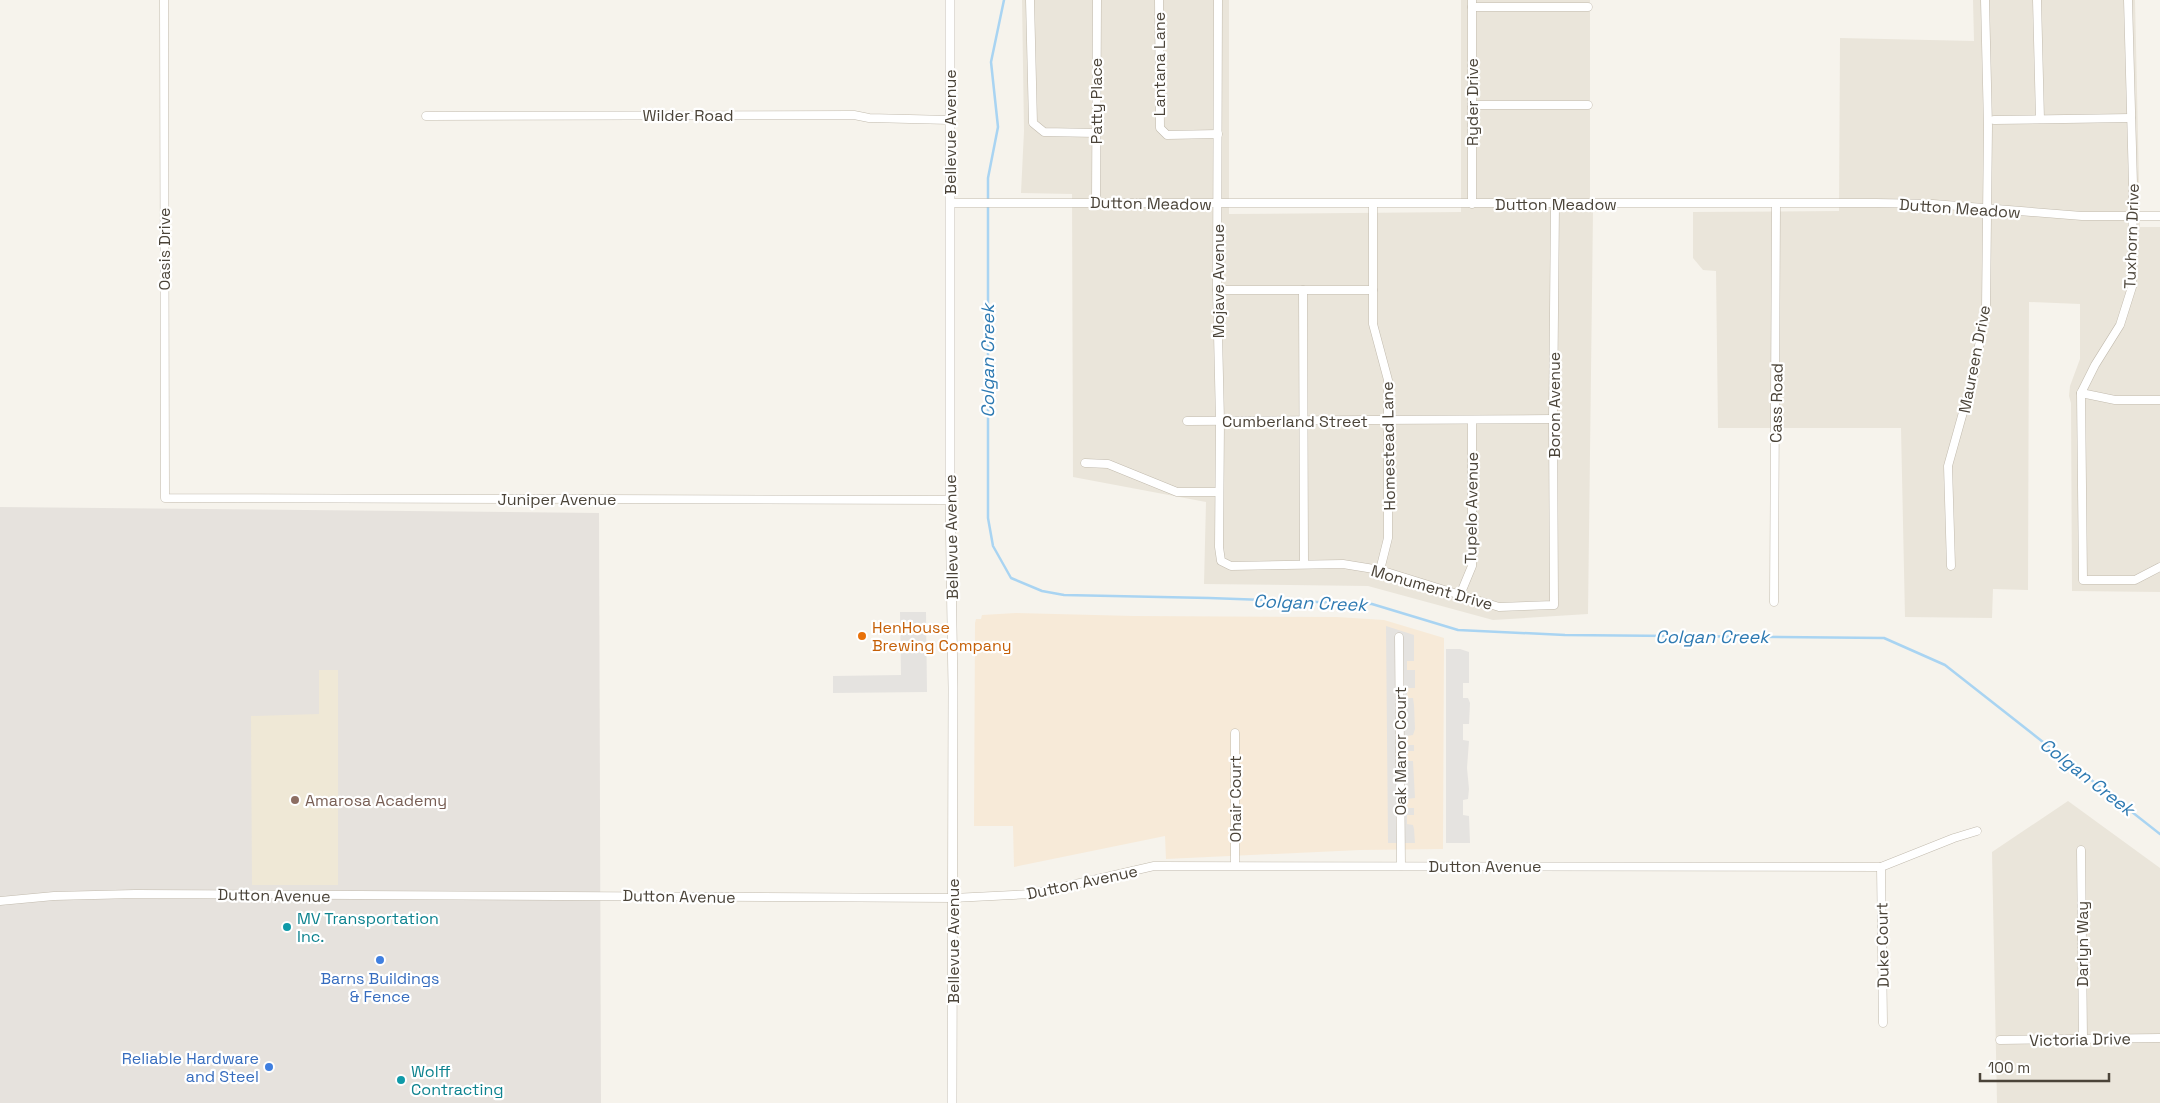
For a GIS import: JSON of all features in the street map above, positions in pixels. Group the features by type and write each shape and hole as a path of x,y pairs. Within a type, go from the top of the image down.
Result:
{"street":[{"name":"Oasis Drive","path":"164,0 165,498"},
{"name":"Bellevue Avenue","path":"950,0 950,500 954,688 952,1103"},
{"path":"1030,0 1033,123 1044,132 1096,133"},
{"name":"Patty Place","path":"1096,0 1096,202"},
{"name":"Lantana Lane","path":"1159,0 1160,128 1167,135 1218,134"},
{"name":"Mojave Avenue","path":"1218,0 1217,290 1220,421 1219,547 1221,561"},
{"name":"Maureen Drive","path":"1952,566 1948,466 1974,374 1986,308 1988,126 1985,0"},
{"path":"2037,0 2040,118"},
{"name":"Tuxhorn Drive","path":"2128,0 2134,216 2132,287 2120,325 2095,365 2081,393 2083,580 2135,580 2160,567"},
{"path":"1472,4 1588,7"},
{"name":"Ryder Drive","path":"1472,4 1472,204"},
{"path":"1472,106 1588,105"},
{"name":"Wilder Road","path":"426,116 854,115 869,118 950,120"},
{"path":"1994,120 2131,118"},
{"name":"Dutton Meadow","path":"951,203 1911,204 2082,216 2160,216"},
{"name":"Homestead Lane","path":"1373,204 1373,324 1388,380 1388,538 1380,570"},
{"name":"Boron Avenue","path":"1554,605 1555,204"},
{"name":"Cass Road","path":"1774,602 1776,204"},
{"path":"1217,290 1373,290"},
{"path":"1303,290 1304,564"},
{"path":"2081,393 2115,400 2160,400"},
{"name":"Tupelo Avenue","path":"1460,595 1472,566 1472,420"},
{"name":"Cumberland Street","path":"1187,421 1553,420"},
{"path":"1085,463 1108,464 1177,492 1219,492"},
{"name":"Juniper Avenue","path":"165,498 950,500"},
{"name":"Monument Drive","path":"1221,561 1231,566 1343,564 1380,570 1499,607 1554,605"},
{"name":"Oak Manor Court","path":"1399,636 1400,866"},
{"name":"Ohair Court","path":"1235,733 1235,865"},
{"name":"Dutton Avenue","path":"0,901 54,896 135,894 954,898 1032,894 1154,866 1881,867 1954,838 1978,831"},
{"name":"Darlyn Way","path":"2081,850 2083,1038"},
{"name":"Duke Court","path":"1881,867 1883,1023"},
{"name":"Victoria Drive","path":"2000,1040 2160,1038"}],"shaded area":[{"path":"1022,0 1229,0 1229,214 1461,212 1461,0 1590,0 1590,211 1593,212 1588,614 1493,620 1368,586 1204,584 1206,502 1073,477 1072,194 1021,193 1024,131"},
{"path":"1973,0 2135,0 2140,227 2160,227 2160,592 2072,591 2071,403 2069,396 2070,386 2080,359 2080,304 2029,302 2028,590 1993,589 1992,618 1905,617 1901,428 1718,428 1716,271 1703,270 1693,258 1693,212 1839,211 1840,38 1974,41"},
{"path":"0,507 599,513 601,1103 0,1103"},
{"path":"900,612 926,612 927,692 833,693 833,676 901,675"},
{"path":"1016,613 1134,616 1337,617 1384,620 1444,638 1443,849 1360,850 1166,859 1165,836 1014,867 1013,826 974,826 975,623 976,619 981,619 982,615"},
{"path":"1386,626 1414,635 1414,661 1407,661 1407,670 1415,670 1415,688 1407,688 1407,698 1413,698 1415,729 1413,735 1407,736 1407,745 1414,745 1414,751 1407,751 1407,761 1413,761 1415,798 1406,799 1406,808 1414,808 1414,815 1407,815 1407,824 1413,825 1415,843 1388,843"},
{"path":"1446,649 1460,649 1469,652 1469,683 1463,683 1463,698 1468,698 1470,703 1469,724 1463,724 1463,740 1469,741 1467,768 1469,789 1468,799 1463,800 1463,815 1469,816 1470,843 1446,843"},
{"name":"Amarosa Academy","path":"319,670 338,670 338,885 252,885 251,716 319,714"},
{"path":"2068,801 2160,868 2160,1103 1997,1103 1992,852"}],"waterway":[{"name":"Colgan Creek","path":"1004,0 991,62 998,127 988,178 988,518 993,546 1011,578 1042,591 1064,595 1372,604 1458,630 1565,635 1884,638 1945,665 2160,834"}],"place":[{"name":"HenHouse Brewing Company","path":"862,636"},
{"name":"Amarosa Academy","path":"295,800"},
{"name":"MV Transportation Inc.","path":"287,927"},
{"name":"Barns Buildings & Fence","path":"380,960"},
{"name":"Reliable Hardware and Steel","path":"269,1067"},
{"name":"Wolff Contracting","path":"401,1080"}]}
